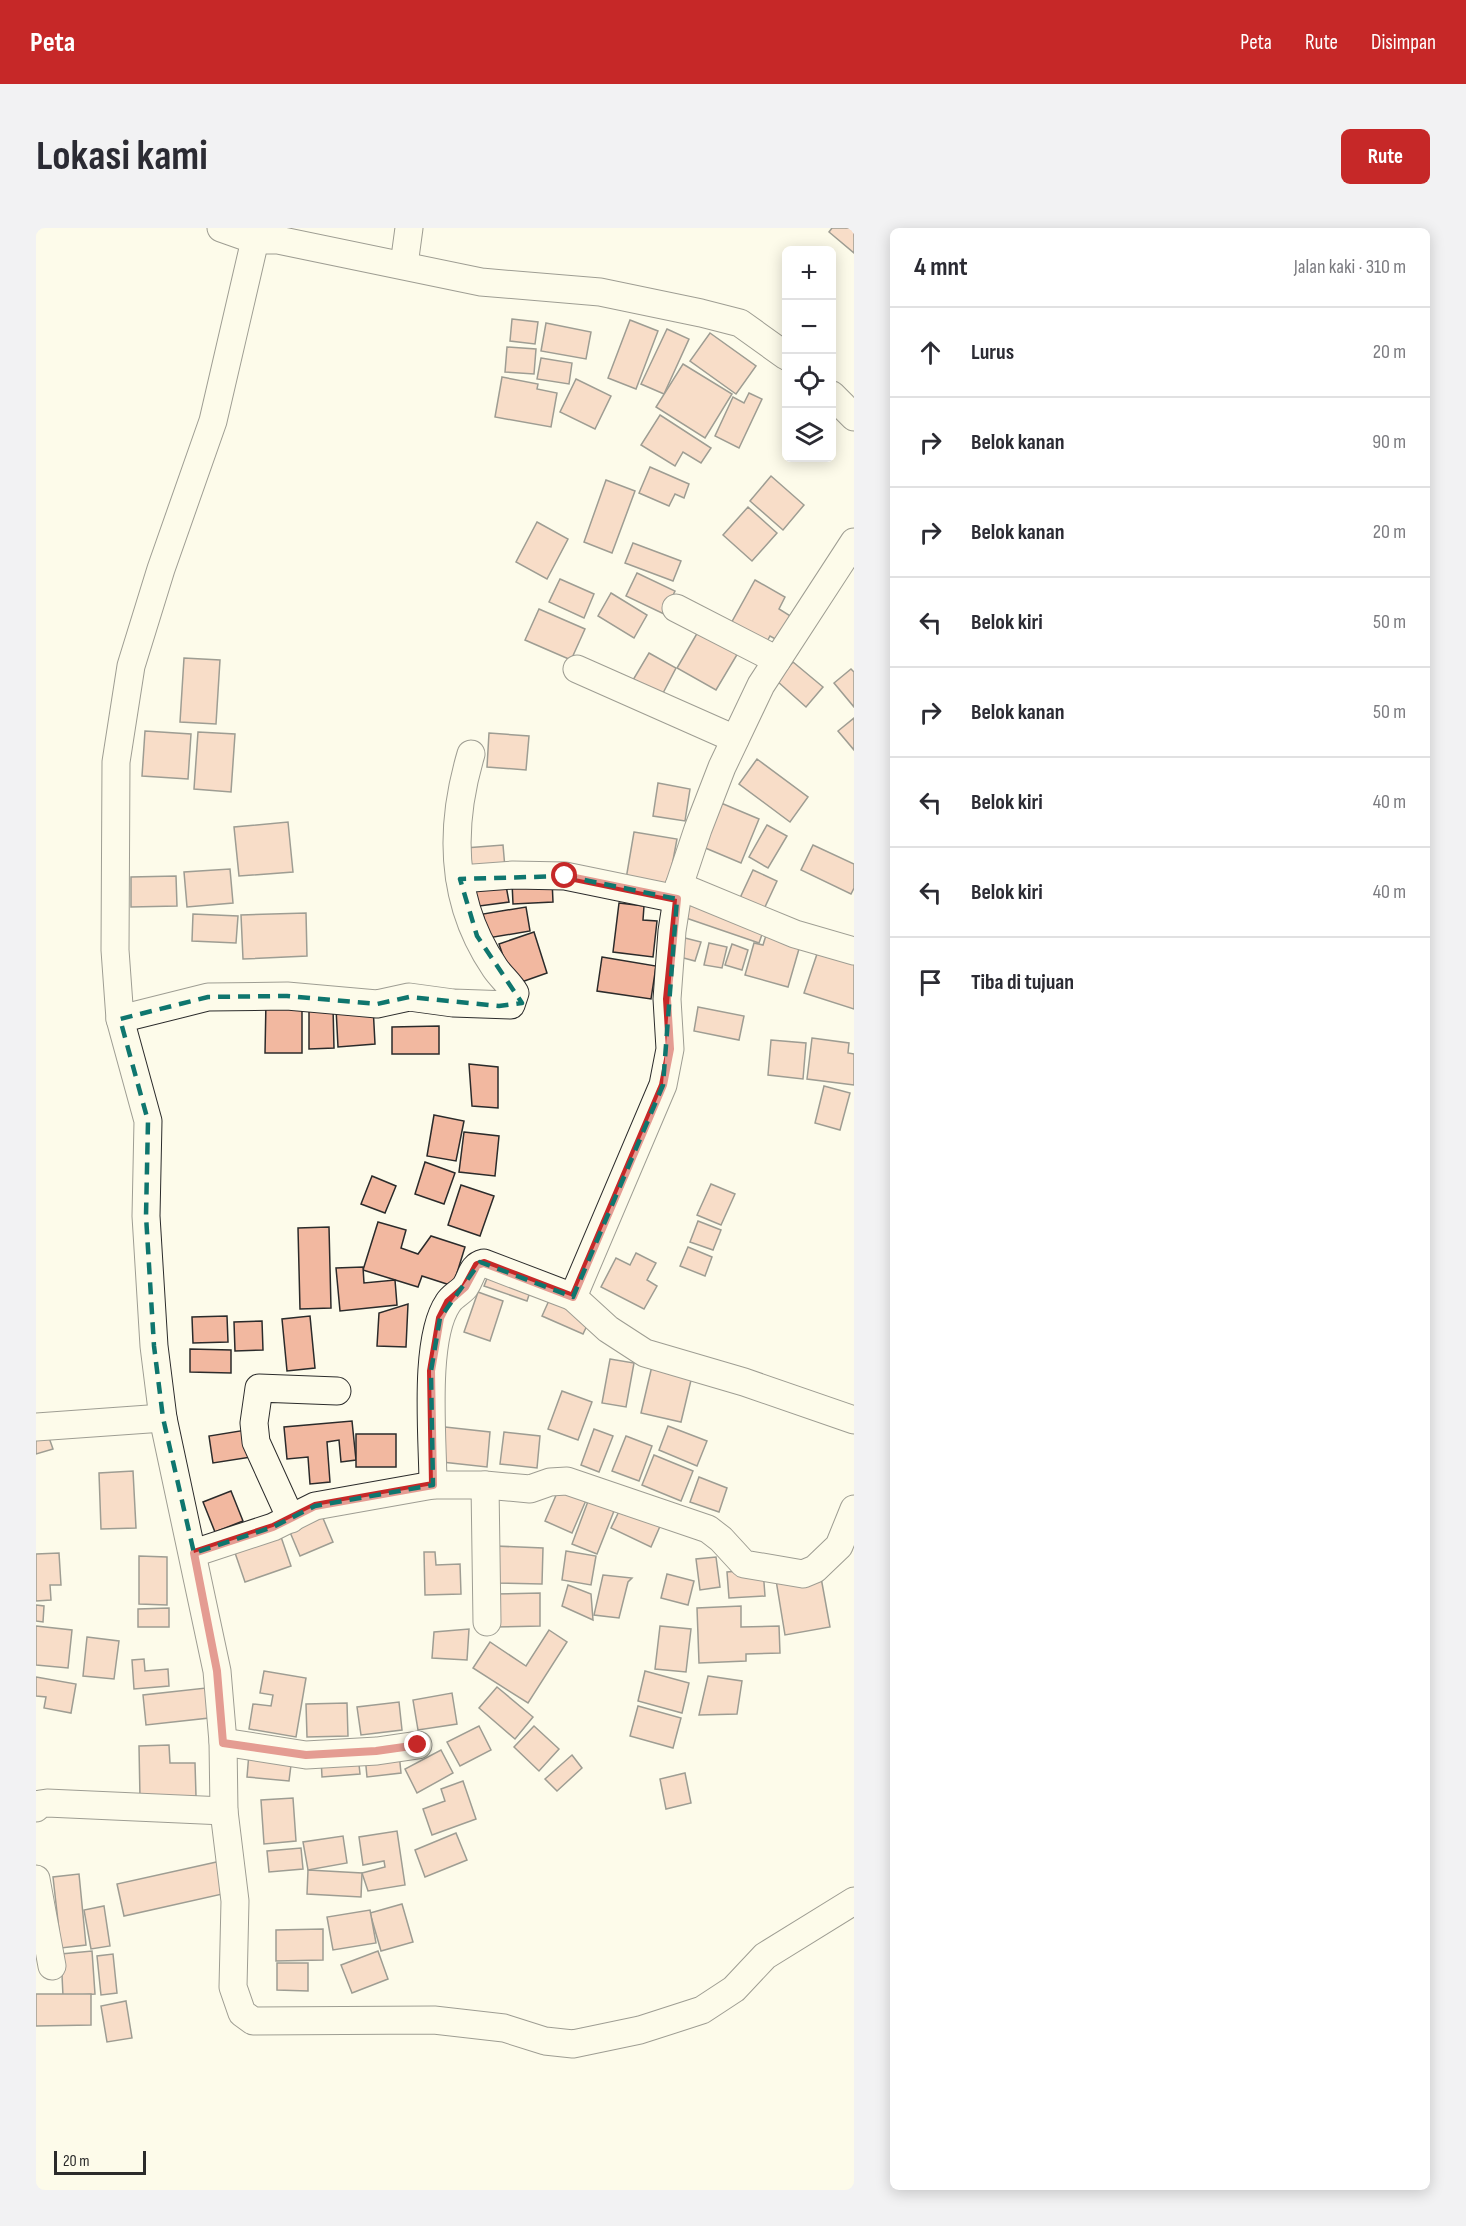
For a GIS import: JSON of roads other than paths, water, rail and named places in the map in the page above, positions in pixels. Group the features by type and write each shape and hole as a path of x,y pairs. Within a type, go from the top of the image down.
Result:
{"street":[{"path":"221,228 255,240 279,240 481,282 600,292 701,312 740,322 783,354"},
{"path":"404,265 409,228"},
{"path":"255,240 213,421 161,569 131,666 116,762 115,950 120,1018 148,1121 146,1216 154,1346 163,1418 194,1553 217,1671 223,1743 224,1811 236,1901 233,1987 242,2013 253,2021 434,2020 504,2028 544,2041 573,2044 640,2030 702,2010 734,1989 765,1956 854,1901"},
{"path":"836,400 854,417"},
{"path":"573,1297 663,1085 670,1049 667,999 678,892 702,819 735,739 761,685 854,542"},
{"path":"676,608 777,660"},
{"path":"577,669 735,739"},
{"path":"120,1018 208,997 287,996 377,1004 409,997 511,1005 515,993 496,969 477,936 460,879 456,827 461,790 471,754"},
{"path":"460,879 513,874 565,876 678,892 854,951"},
{"path":"433,1485 431,1371 440,1318 448,1302 465,1287 473,1269 484,1263 573,1297 608,1329 645,1353 744,1382 854,1420"},
{"path":"291,1519 256,1442 254,1423 259,1388 338,1391"},
{"path":"36,1427 163,1418"},
{"path":"194,1553 291,1519 315,1506 433,1485 485,1485 530,1489 550,1482 567,1481 708,1529 722,1539 744,1564 796,1574 815,1569 839,1546 854,1509"},
{"path":"485,1485 487,1622"},
{"path":"223,1743 306,1755 376,1751 418,1745"},
{"path":"36,1808 40,1804 47,1803 224,1811"},
{"path":"36,1879 52,1966"}]}
